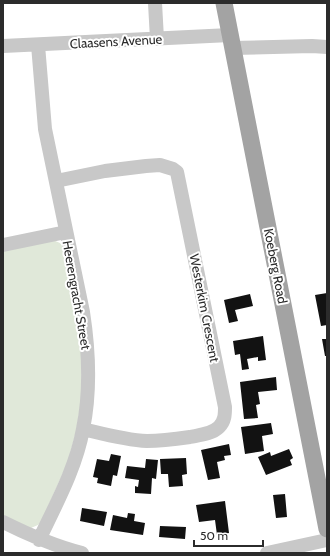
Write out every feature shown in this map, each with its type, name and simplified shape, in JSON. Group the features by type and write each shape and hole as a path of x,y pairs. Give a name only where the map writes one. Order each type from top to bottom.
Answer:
{"main road":[{"name":"Koeberg Road","path":"224,3 327,529"}],"street":[{"path":"155,3 157,39"},
{"name":"Claasens Avenue","path":"3,46 157,39 327,47"},
{"name":"Heerengracht Street","path":"38,45 45,130 83,312 89,361 83,429 68,478 39,540"},
{"name":"Westerkim Crescent","path":"56,180 105,171 160,165 173,169 177,172 225,406 223,421 220,426 207,434 168,440 146,441 118,438 83,429"},
{"path":"3,245 66,232"},
{"path":"3,522 39,540 82,553"},
{"path":"267,553 327,540"}],"green space":[{"path":"53,240 60,243 64,248 81,339 82,395 76,432 67,464 41,522 31,528 3,516 3,250"}],"building":[{"path":"327,293 327,325 321,326 315,295"},
{"path":"250,294 253,306 235,310 238,321 229,323 224,300"},
{"path":"263,336 266,360 258,361 258,357 247,359 249,369 242,370 240,354 235,355 233,341"},
{"path":"322,339 327,339 327,356 325,356"},
{"path":"276,377 277,390 258,392 260,404 256,405 258,418 244,419 240,382"},
{"path":"271,423 273,434 262,436 264,451 245,454 241,427"},
{"path":"229,444 231,455 224,456 225,460 217,462 220,478 208,480 201,450"},
{"path":"289,449 293,458 290,460 292,465 266,475 258,457 270,452 271,456"},
{"path":"111,454 121,456 117,476 113,475 111,486 97,483 98,478 93,477 97,459 109,461"},
{"path":"186,458 187,474 182,475 183,486 169,487 168,474 161,474 160,459"},
{"path":"146,459 158,460 156,479 152,478 151,494 135,493 135,486 138,487 139,480 125,478 127,466 145,468"},
{"path":"285,494 287,517 276,518 273,495"},
{"path":"225,501 229,533 217,535 215,520 199,522 196,505"},
{"path":"82,508 107,512 104,526 80,521"},
{"path":"128,513 135,514 134,521 145,523 143,535 110,530 113,515 127,518"},
{"path":"160,526 186,527 185,539 159,537"}]}
